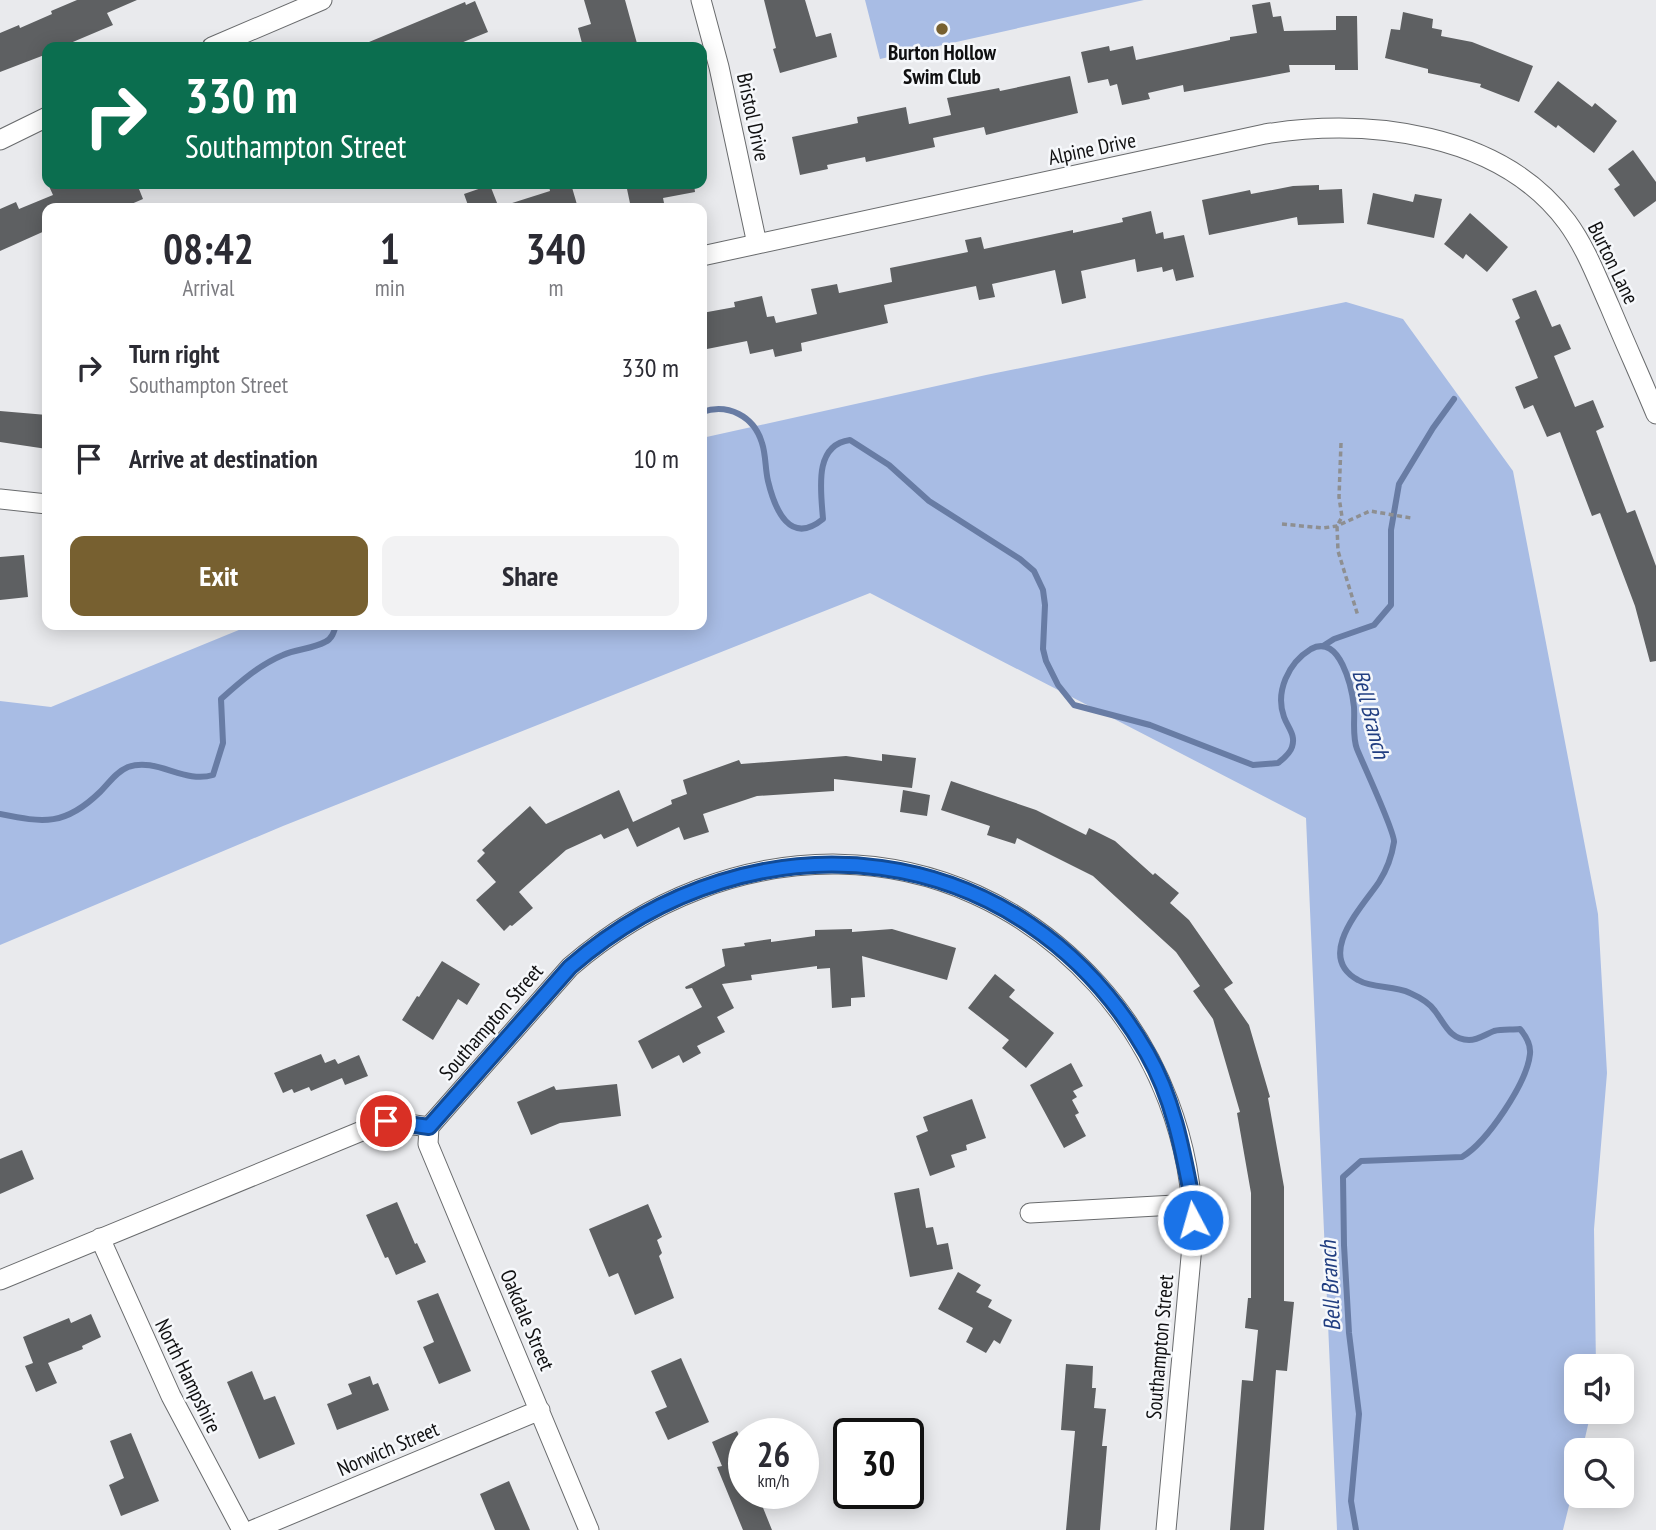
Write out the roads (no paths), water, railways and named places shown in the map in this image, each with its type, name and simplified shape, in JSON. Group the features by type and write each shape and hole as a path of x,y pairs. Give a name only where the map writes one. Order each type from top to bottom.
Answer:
{"street":[{"path":"224,42 322,0"},
{"name":"Bristol Drive","path":"701,0 719,67 757,244"},
{"path":"0,139 42,119"},
{"name":"Alpine Drive","path":"707,255 1296,129 1354,128 1423,136 1460,145 1492,160"},
{"name":"Burton Lane","path":"1492,160 1546,198 1567,222 1594,269 1656,414"},
{"path":"0,499 42,503"},
{"name":"Southampton Street","path":"429,1127 570,967 596,944 625,924 688,892 743,874 801,865 860,865 923,876 978,896 1038,931 1083,969 1127,1021 1160,1078 1181,1138 1193,1204 1193,1236 1166,1530"},
{"path":"0,1280 386,1121 429,1127"},
{"name":"Oakdale Street","path":"429,1127 428,1144 589,1530"},
{"path":"1031,1213 1193,1204"},
{"name":"North Hampshire","path":"100,1238 171,1396 242,1530"},
{"name":"Norwich Street","path":"253,1530 540,1410"}],"waterway":[{"path":"1323,646 1334,639 1374,625 1391,605 1391,530 1399,484 1454,399"},
{"name":"Bell Branch","path":"707,411 730,411 739,414 753,426 762,443 768,481 775,503 786,521 793,526 801,529 823,519 821,483 825,460 838,444 850,440 889,465 929,501 1020,559 1034,571 1043,590 1043,649 1046,661 1058,685 1074,705 1150,725 1253,765 1278,763 1290,752 1293,743 1281,698 1290,670 1303,655 1321,646 1337,655 1343,665 1353,698 1355,744 1394,842 1382,878 1346,931 1340,958 1346,970 1358,980 1404,991 1427,1002 1457,1037 1472,1040 1494,1031 1520,1029 1528,1040 1530,1050 1522,1080 1504,1111 1483,1139 1462,1157 1361,1161 1343,1177 1349,1333 1359,1414 1351,1501 1356,1530"},
{"name":"Bell Branch","path":"0,814 42,820 65,816 87,803 128,767 149,765 192,776 213,775 223,743 221,699 250,674 274,659 327,641 334,630"}],"place":[{"name":"Burton Hollow Swim Club","path":"942,29"}]}
